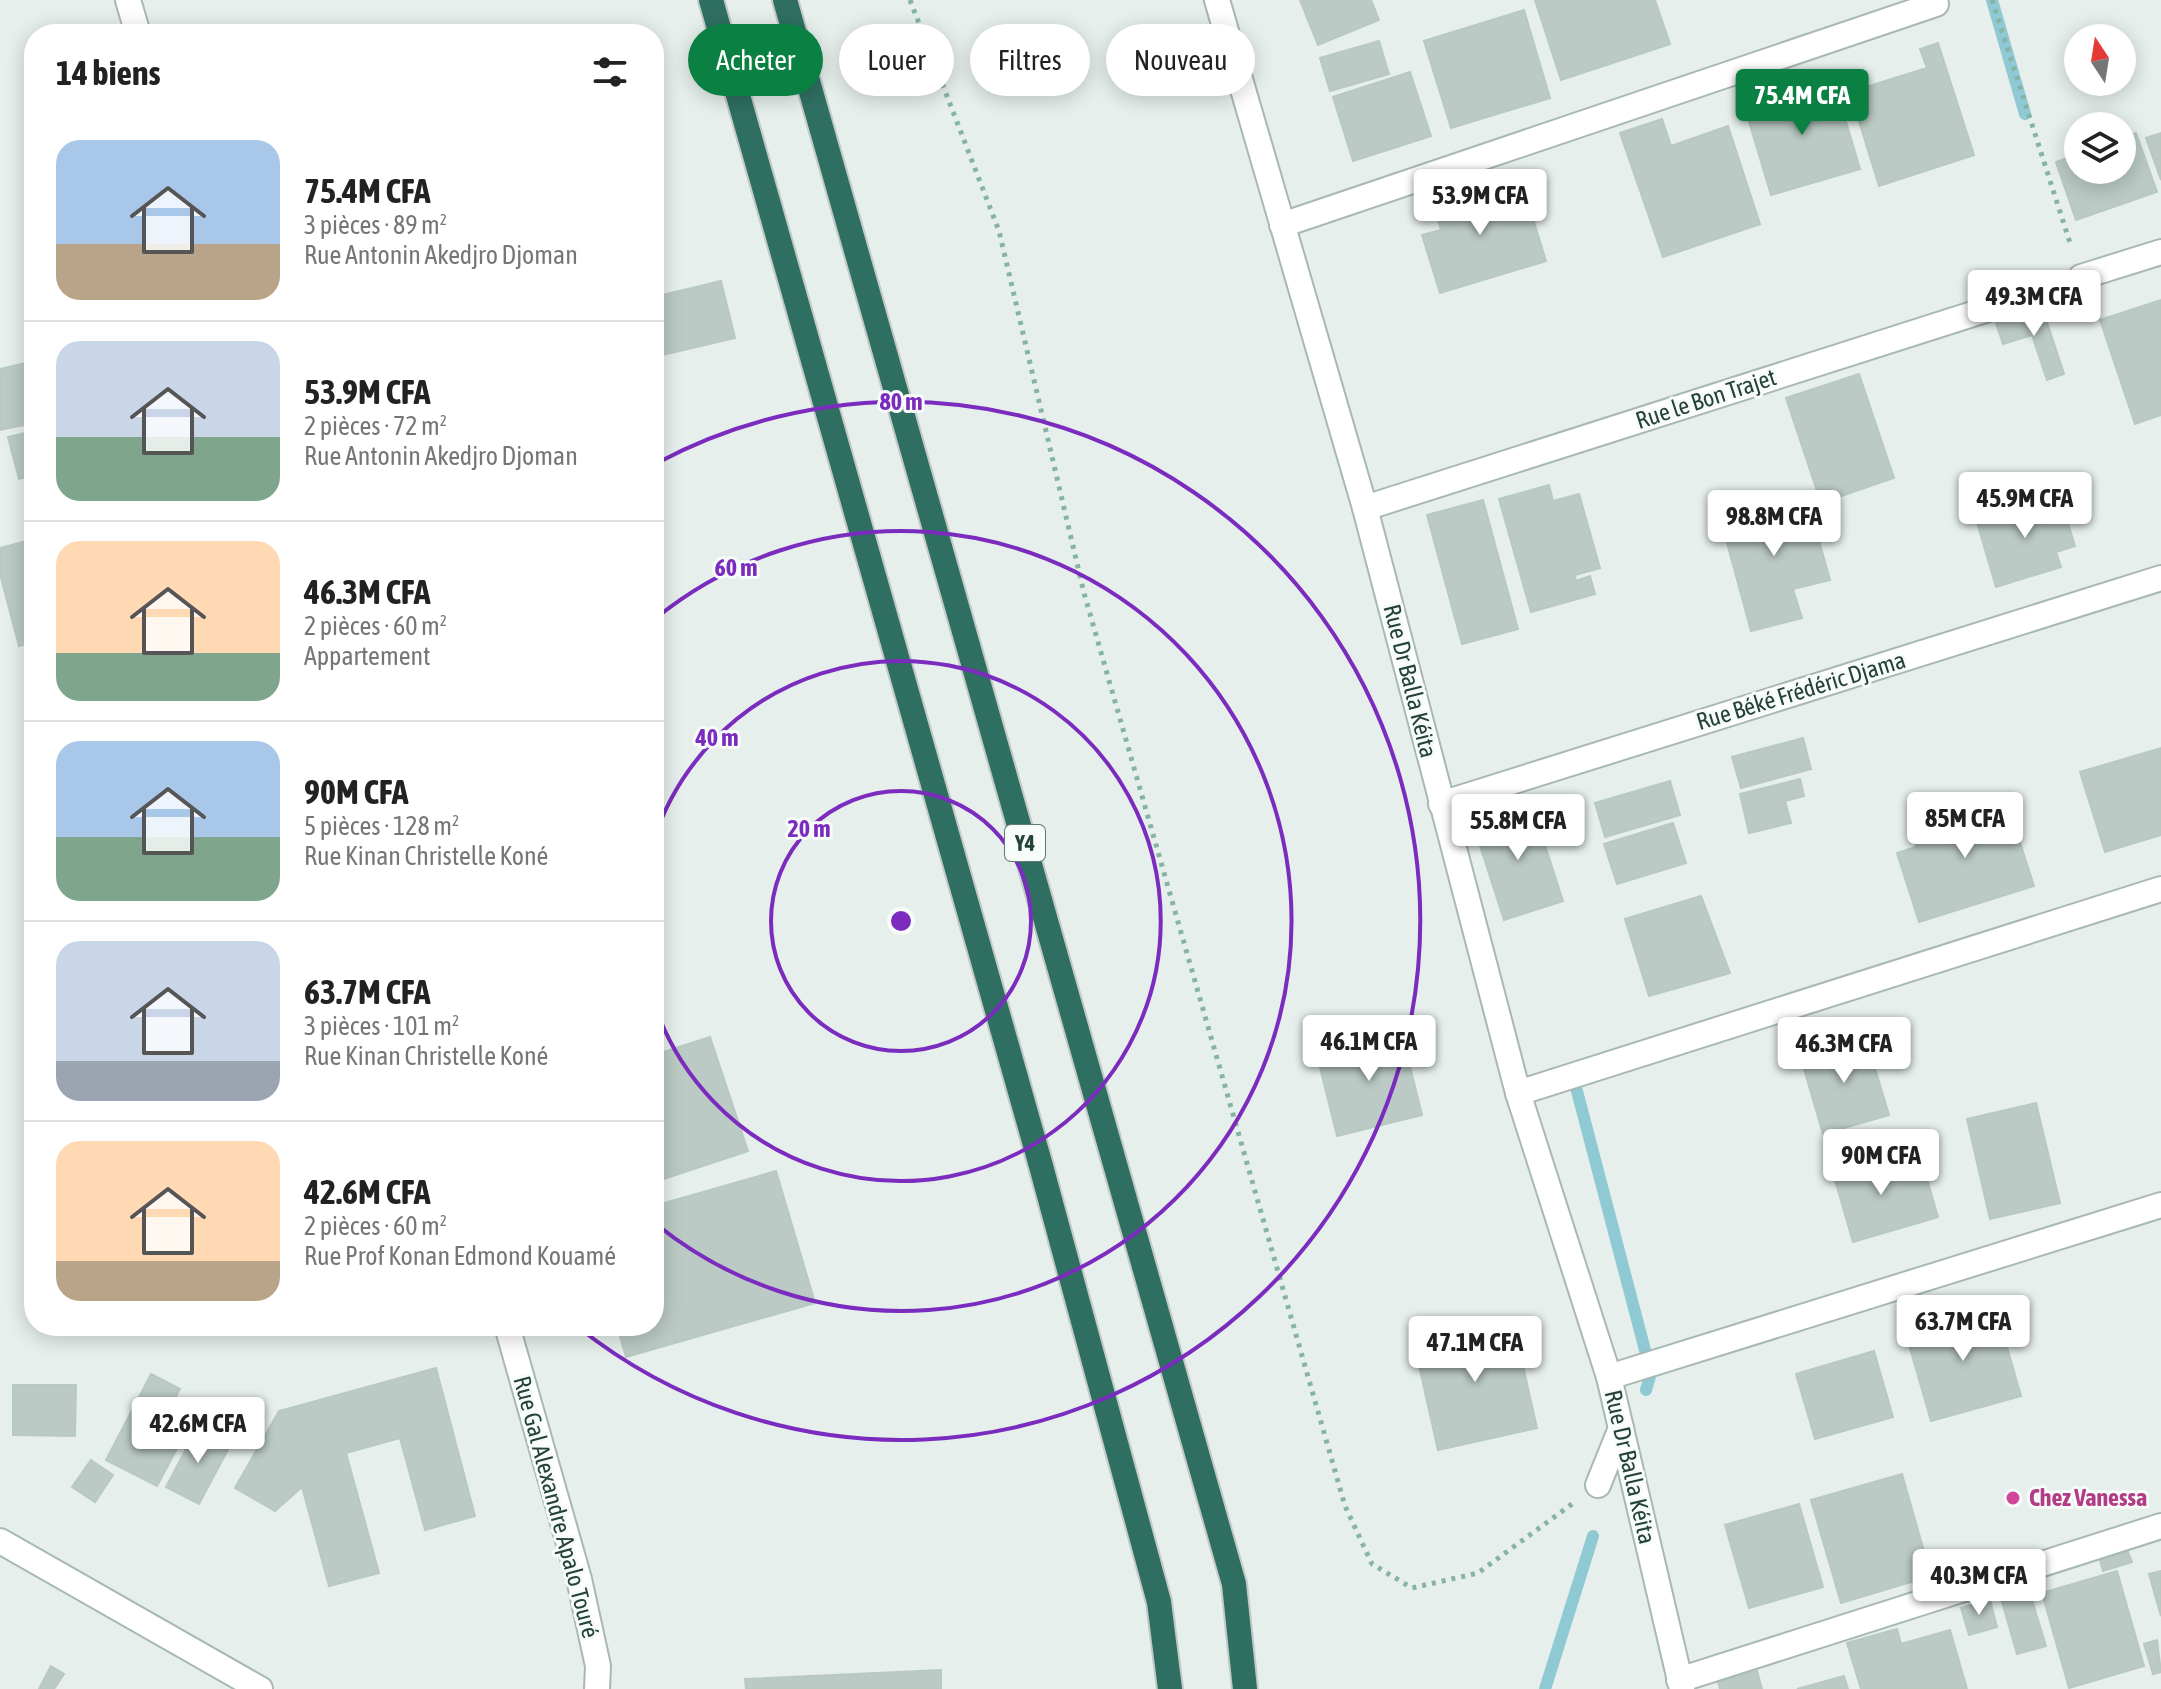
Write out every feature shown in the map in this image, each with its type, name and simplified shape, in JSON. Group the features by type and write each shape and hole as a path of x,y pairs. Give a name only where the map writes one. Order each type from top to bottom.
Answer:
{"highway":[{"path":"711,0 1045,1181 1159,1602 1170,1689"},
{"name":"Y4","path":"785,0 1234,1584 1245,1689"}],"street":[{"path":"128,0 135,24"},
{"name":"Rue Dr Balla Kéita","path":"1217,0 1365,508 1518,1093 1609,1377 1680,1684"},
{"path":"1282,225 1936,4"},
{"path":"2081,277 2161,252"},
{"name":"Rue le Bon Trajet","path":"1365,508 2048,290"},
{"name":"Rue Béké Frédéric Djama","path":"1441,804 2161,578"},
{"path":"1518,1093 2161,889"},
{"path":"1609,1377 2161,1205"},
{"name":"Rue Gal Alexandre Apalo Touré","path":"510,1336 579,1579 598,1666 597,1689"},
{"path":"1598,1485 1621,1428"},
{"path":"1680,1684 2161,1526"},
{"path":"0,1541 260,1689"}],"path":[{"path":"910,0 999,231 1084,593 1345,1506 1372,1564 1412,1588 1478,1573 1598,1485"},
{"path":"1992,0 2081,277"}],"building":[{"path":"1300,0 1371,0 1379,20 1318,45"},
{"path":"1535,0 1655,0 1670,44 1561,80"},
{"path":"1524,10 1550,98 1451,128 1424,41"},
{"path":"1379,41 1389,74 1330,91 1320,58"},
{"path":"1938,43 1974,155 1879,186 1850,92 1927,68 1920,49"},
{"path":"1410,72 1431,136 1353,161 1333,97"},
{"path":"1833,78 1860,169 1771,195 1744,105"},
{"path":"1662,119 1671,146 1728,126 1760,224 1663,257 1620,133"},
{"path":"2136,133 2157,192 2076,220 2056,162 2064,159 2064,184 2136,184"},
{"path":"2161,133 2161,180 2146,138"},
{"path":"1470,181 1477,204 1524,190 1546,261 1440,293 1422,235 1441,230 1430,194"},
{"path":"721,281 735,338 664,355 664,295"},
{"path":"2161,300 2161,415 2135,424 2100,320"},
{"path":"2042,307 2064,374 2047,380 2032,335 2003,344 1996,323"},
{"path":"24,363 24,425 0,430 0,369"},
{"path":"1859,374 1894,478 1821,503 1786,398"},
{"path":"24,433 24,478 19,479 8,437"},
{"path":"1549,485 1553,501 1579,494 1600,568 1575,575 1576,581 1590,576 1595,594 1531,612 1499,499"},
{"path":"1806,494 1830,580 1793,589 1802,618 1751,631 1720,517"},
{"path":"2059,494 2075,546 2056,552 2061,567 1996,587 1976,519"},
{"path":"1483,500 1518,629 1462,644 1427,515"},
{"path":"24,542 24,645 19,646 0,574 0,548"},
{"path":"1803,738 1811,769 1741,788 1732,757"},
{"path":"2161,748 2161,835 2105,852 2080,772"},
{"path":"1800,779 1804,796 1785,801 1791,823 1749,833 1740,794"},
{"path":"1670,781 1680,815 1605,837 1595,803"},
{"path":"2005,796 2034,886 1919,922 1897,853 1916,847 1910,826"},
{"path":"1532,805 1563,901 1504,920 1473,824"},
{"path":"1673,823 1686,863 1617,884 1604,844"},
{"path":"1701,896 1730,973 1649,996 1625,919"},
{"path":"1401,1030 1422,1115 1337,1136 1316,1051"},
{"path":"1865,1035 1889,1115 1823,1134 1800,1055"},
{"path":"710,1037 748,1151 664,1179 664,1052"},
{"path":"2036,1103 2060,1203 1990,1219 1967,1119"},
{"path":"1880,1152 1886,1173 1906,1168 1909,1180 1926,1176 1938,1217 1853,1242 1831,1166"},
{"path":"776,1171 815,1303 626,1357 620,1336 664,1336 664,1203"},
{"path":"1995,1305 2021,1396 1931,1421 1905,1331"},
{"path":"1512,1317 1537,1428 1438,1450 1413,1339"},
{"path":"1874,1351 1893,1417 1815,1439 1796,1374"},
{"path":"436,1368 475,1516 425,1530 400,1438 346,1453 379,1573 329,1586 302,1487 275,1511 235,1488 279,1411"},
{"path":"151,1374 180,1389 163,1420 186,1432 157,1486 106,1460"},
{"path":"13,1385 76,1385 75,1436 13,1435"},
{"path":"198,1426 231,1444 199,1504 166,1487"},
{"path":"91,1460 113,1475 95,1502 72,1487"},
{"path":"1902,1474 1931,1576 1841,1603 1811,1500"},
{"path":"1799,1504 1823,1587 1749,1608 1725,1525"},
{"path":"2128,1552 2132,1562 2103,1571 2100,1560"},
{"path":"2117,1571 2144,1666 2069,1688 2042,1593"},
{"path":"2161,1571 2161,1616 2149,1574"},
{"path":"2028,1587 2046,1646 2017,1654 2000,1595"},
{"path":"1990,1600 1997,1627 1969,1635 1961,1608"},
{"path":"1897,1629 1901,1644 1950,1630 1967,1689 1861,1689 1847,1643"},
{"path":"2157,1640 2161,1672 2153,1674 2144,1644"},
{"path":"51,1666 64,1674 54,1689 39,1689"},
{"path":"941,1670 941,1689 746,1689 745,1679"},
{"path":"1757,1671 1762,1689 1720,1689 1718,1682"},
{"path":"1844,1676 1848,1689 1797,1689"}],"waterway":[{"path":"1992,0 2025,114"},
{"path":"1577,1091 1651,1373 1646,1390"},
{"path":"1545,1689 1593,1536"}],"place":[{"name":"Chez Vanessa","path":"2013,1498"}]}
